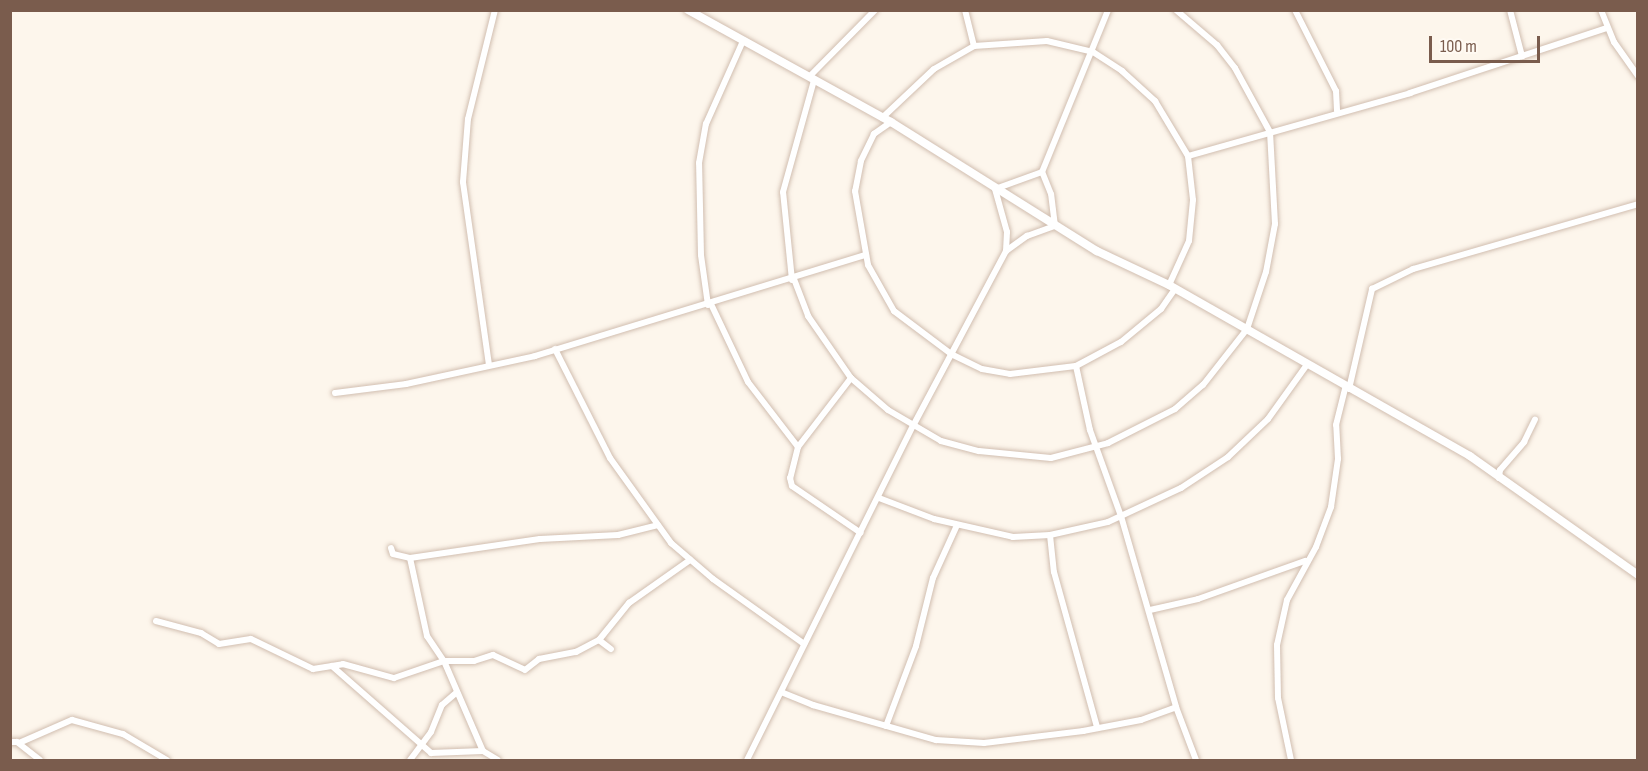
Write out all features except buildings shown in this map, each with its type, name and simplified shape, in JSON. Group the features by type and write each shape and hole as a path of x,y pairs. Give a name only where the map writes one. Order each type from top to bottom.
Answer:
{"street":[{"path":"489,365 463,182 468,119 495,10"},
{"path":"688,10 891,122 1055,226 1172,287 1247,329 1306,366 1470,456 1638,575"},
{"path":"875,10 812,79 783,192 793,279 808,316 851,378 913,426 941,441 1003,455 1051,458 1096,447 1175,410 1203,385 1247,329 1266,273 1275,224 1270,132 1235,68 1217,45 1176,10"},
{"path":"965,10 974,46"},
{"path":"1055,226 1051,194 1042,172 1093,52 1108,10"},
{"path":"1296,10 1336,91 1337,111"},
{"path":"1510,10 1522,56"},
{"path":"1601,10 1607,28 1638,76"},
{"path":"1188,156 1337,111 1410,93 1607,28"},
{"path":"743,41 705,124 699,163 701,255 710,304 748,382 798,447"},
{"path":"882,118 934,69 974,46 1047,41 1093,52 1122,71 1155,101 1188,156 1193,200 1189,241 1161,309 1121,342 1076,366 1010,374 982,369 951,354 894,311 877,284 866,255 855,191 861,161 874,134 891,122"},
{"path":"995,189 1042,172"},
{"path":"995,189 1007,232 1006,251"},
{"path":"1291,760 1278,698 1277,645 1287,600 1305,561 1316,547 1331,507 1338,459 1336,426 1372,289 1413,269 1638,204"},
{"path":"747,760 913,426 1006,251 1018,240 1055,226"},
{"path":"335,393 405,384 555,349 793,279 866,255"},
{"path":"555,349 610,458 658,525 690,560 804,644"},
{"path":"1076,366 1096,447 1122,516 1176,707 1196,760"},
{"path":"879,498 957,525 1013,537 1079,531 1122,516 1181,488 1228,457 1268,419 1306,366"},
{"path":"851,378 798,447 790,478 792,486 861,533"},
{"path":"1499,478 1500,470 1524,442 1535,419"},
{"path":"391,548 393,554 410,558 540,539 618,535 658,525"},
{"path":"886,726 916,646 933,578 957,525"},
{"path":"1050,535 1054,572 1097,727"},
{"path":"410,558 427,636 444,661 483,751"},
{"path":"156,621 201,633 219,644 251,639 313,669 343,664 394,678 444,661 474,661 494,655 525,670 539,658 576,652 599,640 629,603 690,560"},
{"path":"1150,610 1198,599 1305,561"},
{"path":"599,640 611,650"},
{"path":"332,666 439,760"},
{"path":"781,692 936,740 984,743 1141,720 1176,707"},
{"path":"410,760 423,744 442,705 456,693"},
{"path":"10,742 19,743 72,720 123,734 167,760"},
{"path":"19,743 40,760"},
{"path":"431,753 483,751 498,760"}]}
